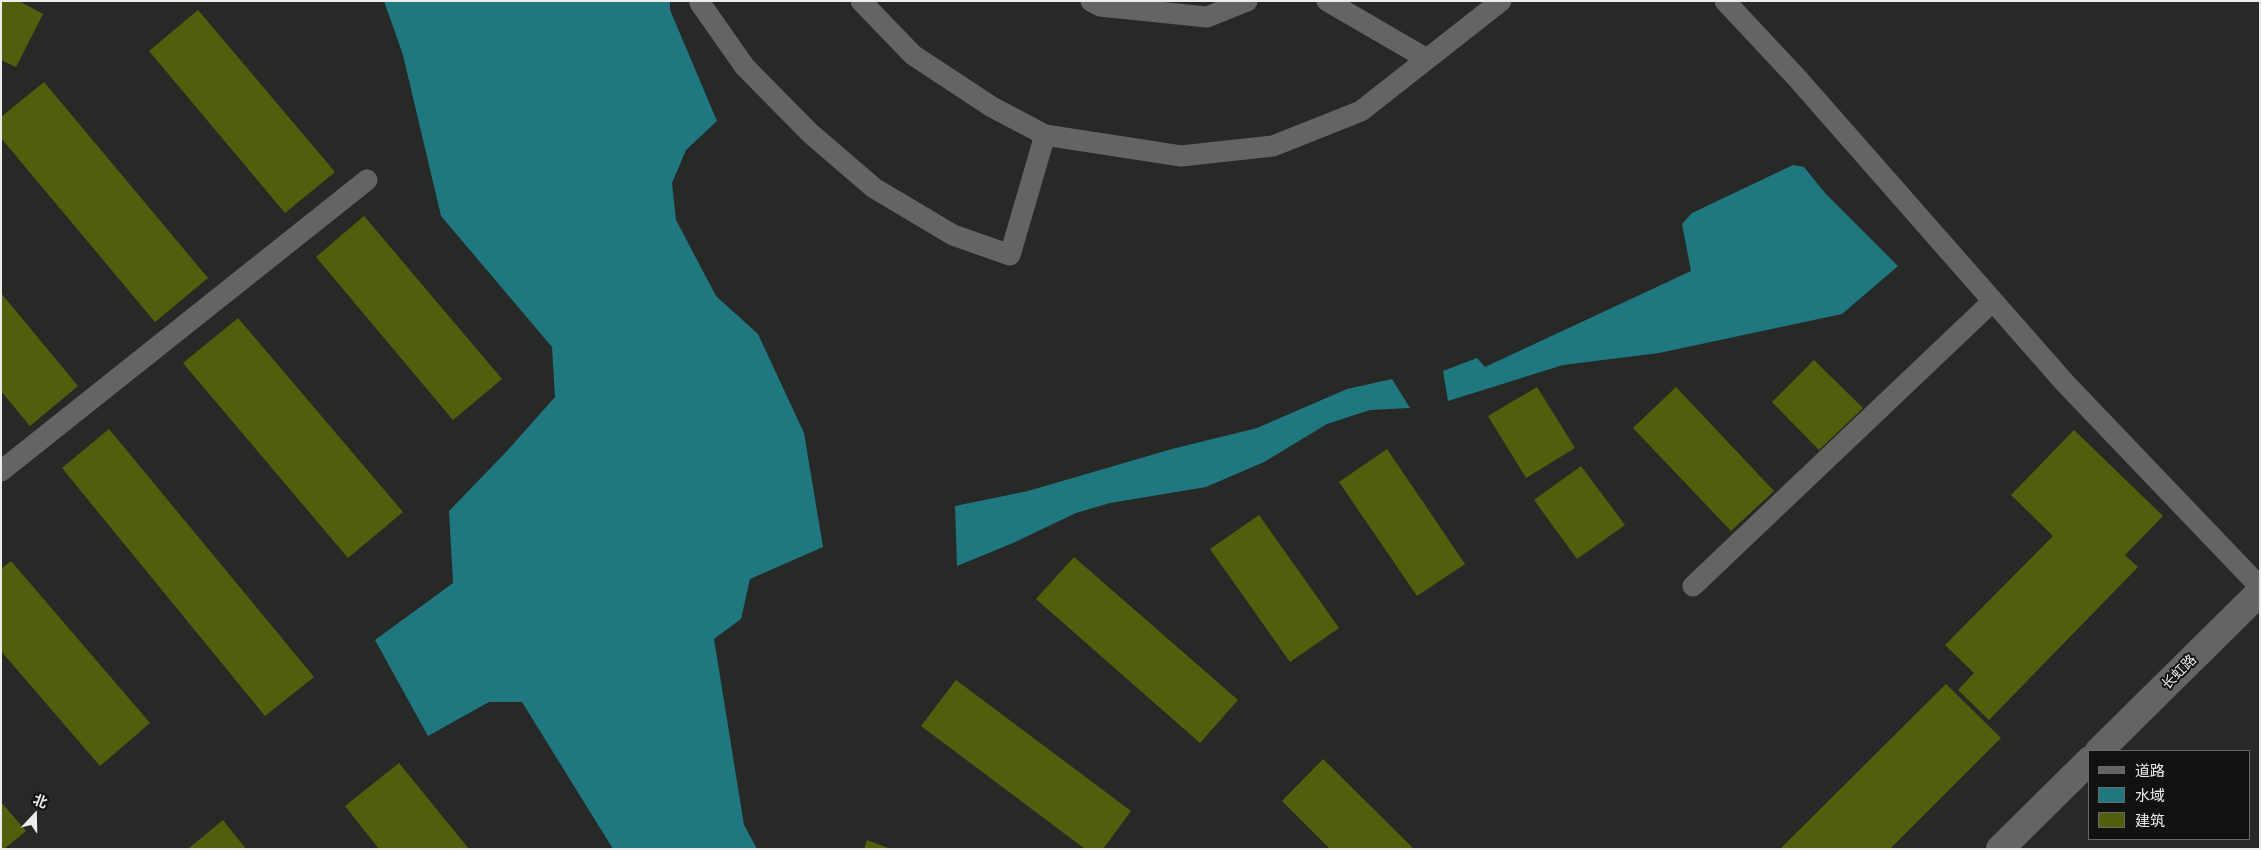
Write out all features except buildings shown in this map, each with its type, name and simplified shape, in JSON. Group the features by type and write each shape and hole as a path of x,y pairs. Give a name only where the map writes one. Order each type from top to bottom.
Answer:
{"street":[{"name":"长虹路","path":"2100,750 2260,592"},
{"path":"2000,849 2088,762"}],"lane":[{"path":"860,1 913,55 992,107 1045,135 1181,156 1273,146 1361,111 1501,1"},
{"path":"1091,1 1100,6 1207,17 1247,1"},
{"path":"1327,1 1427,59"},
{"path":"1725,1 1797,78 2071,390 2260,586"},
{"path":"700,3 745,66 810,133 874,188 953,235 1010,255 1045,135"},
{"path":"1,471 367,180"},
{"path":"1693,586 1993,301"}],"water":[{"path":"384,1 670,1 670,10 717,121 686,150 672,183 676,220 716,296 758,334 804,433 823,547 750,579 741,619 714,639 744,825 757,849 613,849 522,702 489,702 428,736 375,640 453,583 449,511 507,451 555,397 552,347 441,216 403,55"},
{"path":"1793,165 1804,167 1825,193 1898,266 1842,314 1659,353 1563,365 1448,401 1443,371 1477,358 1485,367 1691,271 1682,224 1692,213"},
{"path":"1392,379 1410,408 1370,410 1327,424 1264,462 1206,487 1110,503 1076,513 1013,543 957,566 955,506 1028,491 1172,449 1257,428 1347,389"}]}
